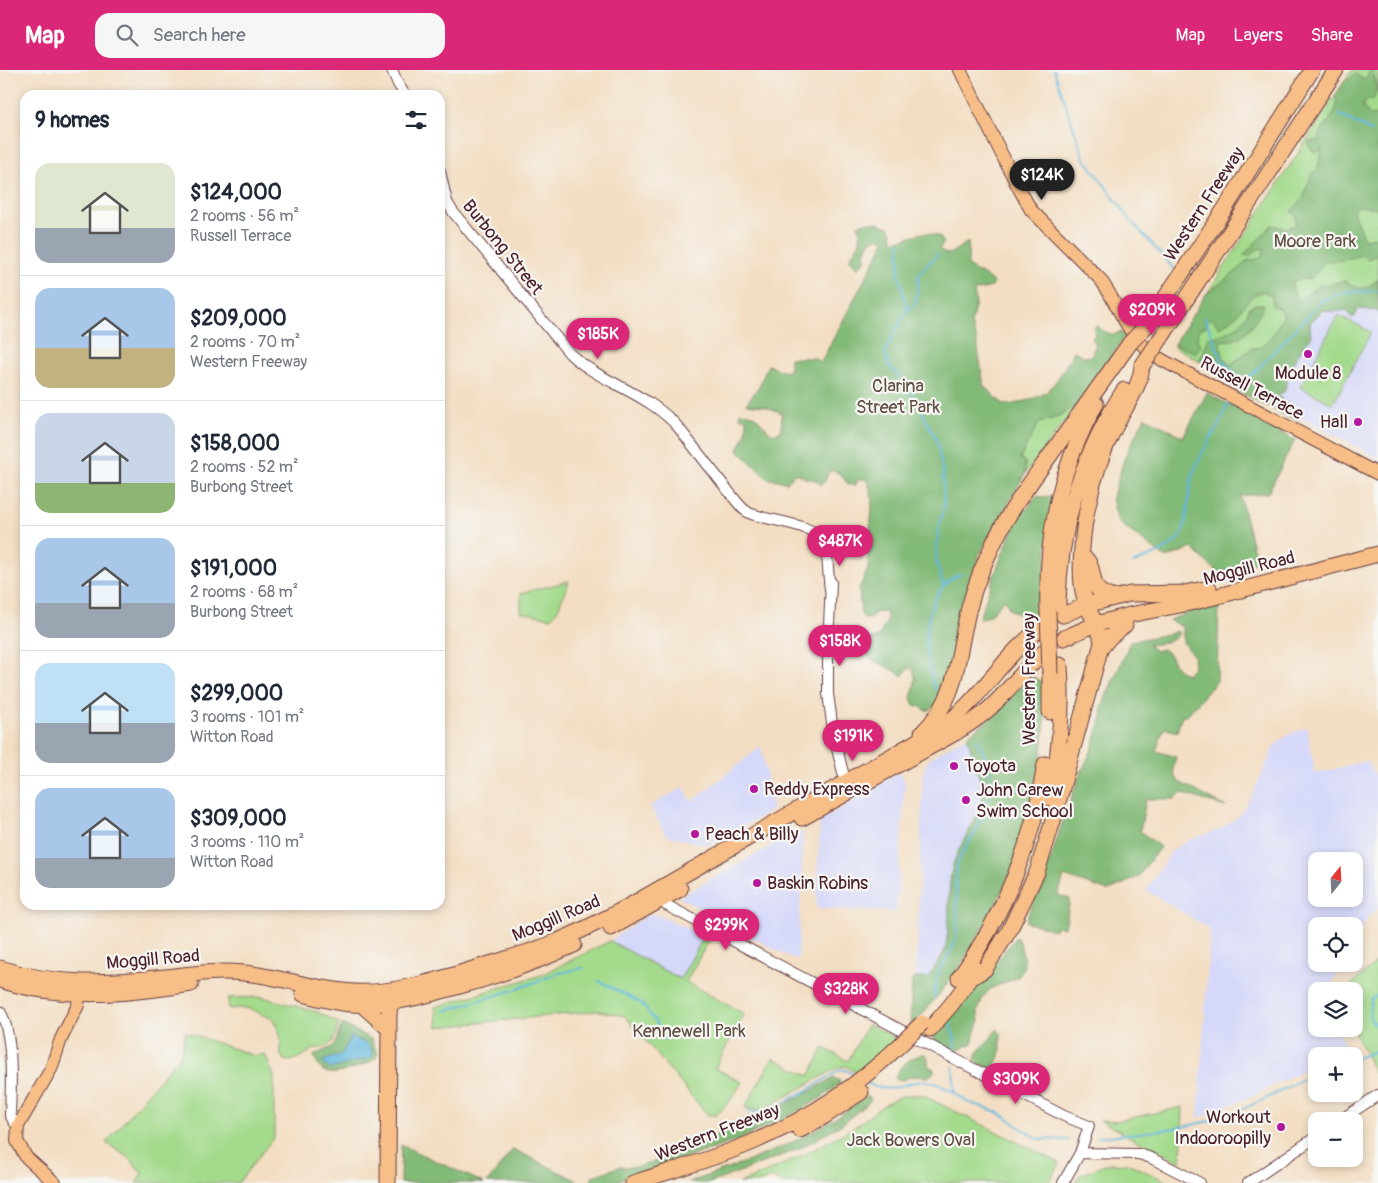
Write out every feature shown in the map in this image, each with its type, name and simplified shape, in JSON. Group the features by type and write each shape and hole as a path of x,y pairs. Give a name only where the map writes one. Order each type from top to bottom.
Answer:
{"highway":[{"name":"Western Freeway","path":"667,1183 737,1160 784,1139 825,1116 951,1005 996,939 1039,840 1052,787 1058,751 1061,716 1055,669 1053,616 1047,577 1050,541 1059,494 1066,471 1094,408 1125,355 1220,215 1312,70"},
{"name":"Western Freeway","path":"1053,616 1064,537 1076,486 1106,420 1336,70"},
{"path":"911,745 930,725 946,702 954,681 964,628 977,584 990,551 1011,513 1125,355"},
{"path":"971,978 984,969 1009,931 1036,872 1050,832 1101,648 1102,638 1086,605 1083,593 1083,533 1089,499 1099,464 1115,427 1141,379 1142,366"},
{"path":"1004,694 994,694 984,701 974,699 965,692 962,686 966,651 992,556 1011,513"},
{"name":"Moggill Road","path":"0,980 42,991 210,973 237,972 314,987 416,998 461,986 530,964 594,936 656,897 846,787 951,721 974,699 1011,654 1053,616 1086,605 1123,596 1198,591 1378,545"},
{"name":"Moggill Road","path":"846,787 955,734 980,716 1004,694 1025,669 1054,644 1096,624 1127,620 1378,554"},
{"path":"1082,555 1089,562 1097,588 1106,596 1123,596"},
{"path":"1101,648 1127,620"},
{"name":"Western Freeway","path":"926,1026 972,960 1006,896 1022,858 1035,817 1045,770 1055,669"},
{"name":"Moggill Road","path":"0,968 40,979 114,994 210,982 234,981 269,986 335,1002 362,1004 391,996"},
{"path":"388,1183 388,1029 391,996"},
{"path":"362,1004 388,1029"},
{"name":"Western Freeway","path":"634,1183 753,1142 857,1088"}],"main road":[{"name":"Russell Terrace","path":"960,70 1031,210 1100,279 1126,326 1142,345 1164,361 1378,474"},
{"path":"55,1183 26,1157 17,1141 18,1126 51,1069 61,1039 78,1005 80,988"}],"street":[{"path":"392,70 402,90"},
{"name":"Burbong Street","path":"445,193 452,212 570,354 585,367 637,394 666,415 678,426 742,508 752,514 812,531 823,539 826,548 830,589 828,694 834,737 846,787"},
{"path":"656,897 955,1059 1064,1116 1089,1126 1080,1153 1063,1183"},
{"path":"0,1012 6,1025 10,1054 10,1115 18,1126"},
{"path":"1352,1112 1378,1095"},
{"path":"1248,1183 1308,1142"},
{"path":"1080,1153 1139,1154 1200,1183"}],"shaded area":[{"path":"1378,301 1378,458 1255,393 1321,305"},
{"path":"1307,727 1315,774 1366,761 1378,779 1378,908 1369,915 1363,926 1363,917 1308,917 1308,972 1338,972 1332,982 1308,982 1308,1037 1341,1037 1345,1047 1308,1047 1308,1067 1257,1094 1198,1118 1210,929 1146,890 1172,851 1187,841 1221,829 1240,815 1252,796 1275,745 1288,735"},
{"path":"967,736 983,791 983,799 953,865 946,947 928,978 916,978 923,775 925,765 932,757"},
{"path":"761,746 773,810 708,845 668,836 665,833 650,806 684,787 692,802"},
{"path":"895,774 903,776 905,785 896,912 816,908 820,823 826,817"},
{"path":"798,831 803,835 798,958 793,959 679,897"},
{"path":"649,914 662,916 704,937 680,979 610,941"}],"green space":[{"name":"Moore Park","path":"1352,70 1378,70 1378,301 1321,305 1255,393 1173,346"},
{"name":"Moore Park","path":"1371,70 1374,71 1375,93 1373,100 1366,101 1362,106 1371,116 1378,115 1378,208 1359,206 1353,212 1364,239 1378,237 1378,255 1368,259 1361,255 1343,260 1325,261 1312,278 1292,281 1293,291 1298,300 1319,286 1345,281 1354,287 1366,288 1378,279 1378,311 1358,309 1355,317 1351,317 1346,310 1334,312 1323,310 1310,323 1311,337 1294,362 1288,376 1285,391 1278,395 1297,411 1300,420 1288,417 1234,389 1228,371 1223,367 1221,369 1214,369 1208,367 1203,364 1200,358 1208,338 1221,335 1233,329 1247,315 1249,308 1256,304 1264,304 1257,319 1240,337 1234,340 1220,341 1223,357 1230,365 1252,348 1260,347 1272,336 1284,315 1279,308 1272,306 1272,296 1263,291 1253,296 1236,316 1219,327 1211,318 1204,328 1200,328 1197,338 1201,347 1195,353 1174,344 1206,294 1238,270 1246,261 1261,258 1265,249 1258,249 1250,256 1244,255 1272,225 1285,228 1296,225 1296,215 1291,212 1304,197 1312,174 1318,168 1322,148 1316,154 1310,148 1308,141 1317,141 1334,113 1337,102 1335,96 1346,79 1348,80 1356,74 1364,80"},
{"name":"Clarina Street Park","path":"869,222 879,223 890,228 894,241 916,234 933,234 940,237 944,243 939,249 946,254 951,253 968,242 968,266 994,283 992,287 974,291 976,302 971,324 976,337 984,386 1004,405 1025,401 1049,390 1074,351 1085,357 1091,356 1096,344 1092,339 1095,335 1094,328 1097,325 1103,331 1114,335 1121,331 1125,337 1077,405 1055,418 1039,423 1020,458 1025,462 1025,474 980,553 961,609 947,685 940,702 930,710 924,710 914,705 911,698 915,679 912,668 908,669 902,676 872,660 867,656 862,646 866,640 879,637 887,622 887,614 884,611 875,613 871,618 865,619 861,614 859,589 868,569 868,546 872,510 871,491 866,479 858,479 856,485 848,484 840,474 829,471 821,485 816,480 805,478 799,474 794,474 787,483 768,479 738,450 746,433 747,420 740,417 740,412 754,415 772,434 781,431 782,413 764,406 746,404 759,386 768,365 785,372 790,369 790,358 815,358 821,362 885,241 879,237 870,241 865,252 866,259 858,268 849,259 860,239 858,225"},
{"path":"1338,315 1371,332 1333,404 1300,387"},
{"path":"1207,393 1295,440 1268,493 1240,496 1256,560 1254,563 1218,573 1192,548 1166,558 1118,522 1112,499 1125,456 1145,417 1183,437"},
{"path":"1077,405 1025,474 1025,462 1020,458 1039,422 1055,418"},
{"path":"1052,496 1043,599 1039,613 1035,618 1018,614 1009,609 1005,599 991,614 979,619 1004,549 1024,509 1027,510 1035,497"},
{"path":"569,581 558,609 551,618 521,612 521,593"},
{"path":"1219,604 1217,681 1186,716 1182,715 1177,732 1164,728 1156,751 1176,757 1173,770 1179,782 1226,807 1181,793 1175,799 1146,799 1140,831 1160,847 1138,877 1108,891 1064,876 1058,895 1070,899 1065,928 1056,926 1055,930 1026,922 1041,889 1062,823 1081,772 1091,752 1103,713 1101,712 1105,698 1131,641 1177,631 1179,634 1169,641 1160,644 1148,644 1155,651 1162,649 1166,651 1179,670 1187,674 1194,666 1193,655 1183,642 1183,627 1169,620"},
{"path":"1033,677 1041,681 1046,690 1045,723 1041,759 1020,850 992,913 958,969 914,1024 910,1025 912,980 928,978 945,949 953,865 982,800 983,791 967,736 996,714 1025,682"},
{"name":"Kennewell Park","path":"704,937 709,940 686,982 744,1014 715,1068 742,1082 730,1101 716,1115 708,1115 704,1111 625,1016 598,1011 438,1027 435,1007 541,975 610,941 680,979"},
{"path":"1016,937 1020,943 1024,961 1023,970 1018,977 990,989 983,997 978,1011 979,1022 972,1043 959,1050 951,1050 935,1040 933,1036 963,1005"},
{"path":"1378,961 1378,1080 1357,1037 1363,1037 1363,982 1354,982"},
{"path":"262,997 318,1012 339,1023 334,1040 324,1047 312,1050 292,1061 287,1061 281,1054 279,1033 272,1018 250,1009 229,1009 228,998"},
{"path":"342,1024 371,1039 378,1055 364,1065 341,1072 325,1072 320,1068 314,1055 334,1045"},
{"path":"868,1024 898,1039 857,1073 846,1066 837,1068 769,1106 756,1111 745,1107 773,1058 809,1076 824,1048 848,1061"},
{"path":"997,1029 1001,1033 1000,1054 994,1066 989,1068 978,1063 975,1058 979,1050 987,1043"},
{"path":"185,1032 255,1056 265,1054 274,1076 274,1137 238,1183 137,1183 142,1173 128,1157 106,1143 182,1053"},
{"path":"925,1054 928,1057 928,1066 934,1069 934,1072 928,1077 914,1076 902,1080 895,1079 898,1071 906,1063 915,1057"},
{"path":"834,1078 840,1081 839,1084 821,1098 739,1140 611,1183 590,1183 593,1176 619,1167 638,1167 667,1157 713,1137 748,1117 765,1115"},
{"name":"Jack Bowers Oval","path":"906,1095 922,1095 1060,1163 1049,1183 782,1183 772,1177 759,1183 739,1183 814,1150 857,1125 892,1100"},
{"path":"866,1096 869,1096 871,1100 842,1124 799,1149 710,1183 687,1183 751,1160 797,1140 833,1120"},
{"path":"1183,1107 1181,1162 1135,1140 1100,1120 1116,1121"},
{"path":"401,1145 484,1183 400,1183"},
{"path":"513,1149 582,1183 487,1183"},
{"path":"1110,1163 1130,1164 1170,1183 1074,1183 1080,1175"}],"water":[{"path":"351,1036 367,1044 372,1049 372,1057 330,1069 324,1065 323,1061 342,1054"}],"waterway":[{"path":"1054,70 1084,158 1133,223 1174,269"},
{"path":"1340,115 1371,131"},
{"path":"900,242 899,274 907,310 885,354 889,366 908,386 937,441 943,473 944,505 938,531 936,560 943,586"},
{"path":"907,310 915,305 919,274 938,254"},
{"path":"1205,318 1222,360 1244,383 1323,300 1344,292 1378,291"},
{"path":"1134,563 1167,548 1182,533 1186,522 1192,477 1229,401"},
{"path":"935,689 927,655 928,620 936,597 943,587 951,579 961,574"},
{"path":"934,998 939,972 956,937 958,922 956,871 958,862 980,821 991,788 988,767 977,739"},
{"path":"444,1011 517,989 559,973 583,968"},
{"path":"599,981 641,1003 655,1021 664,1040"},
{"path":"1378,994 1371,1000 1369,1015 1378,1031"},
{"path":"950,1023 955,1041 954,1047"},
{"path":"1363,1056 1378,1050"},
{"path":"953,1067 955,1093 967,1102 995,1111 1039,1139 1069,1140"},
{"path":"747,1110 754,1113 766,1111 806,1091 840,1070 846,1070 854,1075"},
{"path":"1098,1137 1173,1128 1216,1119 1255,1104 1308,1076"},
{"path":"867,1083 876,1087 891,1088 918,1081 927,1081 938,1084 955,1093"}],"place":[{"name":"Module 8","path":"1308,354"},
{"name":"Hall","path":"1358,422"},
{"name":"Toyota","path":"954,766"},
{"name":"Reddy Express","path":"754,789"},
{"name":"John Carew Swim School","path":"966,800"},
{"name":"Peach & Billy","path":"695,834"},
{"name":"Baskin Robins","path":"757,883"},
{"name":"Workout Indooroopilly","path":"1281,1127"}]}
